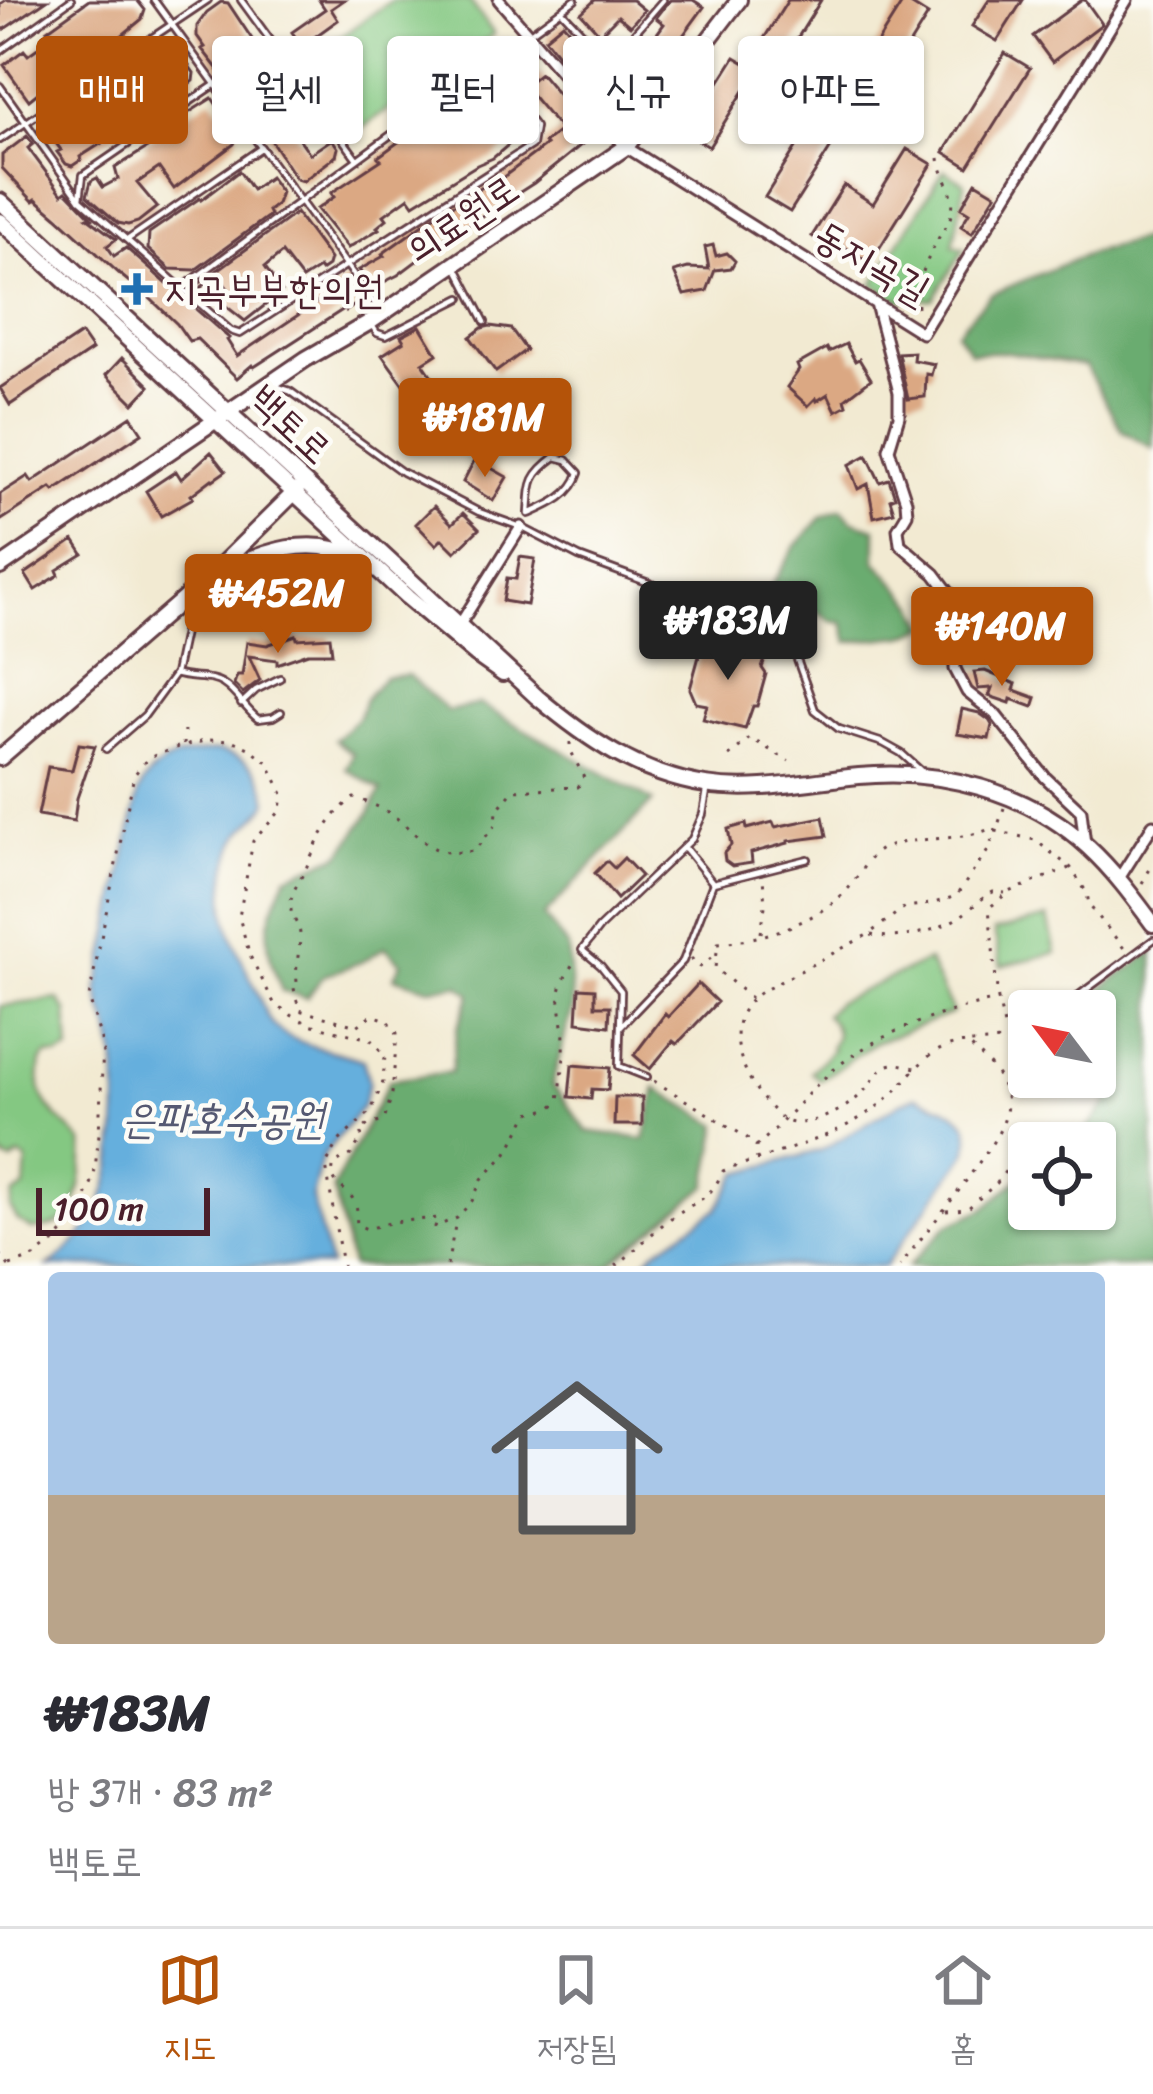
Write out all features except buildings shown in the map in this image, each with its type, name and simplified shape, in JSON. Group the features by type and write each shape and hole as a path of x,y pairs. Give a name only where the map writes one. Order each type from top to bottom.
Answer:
{"street":[{"name":"동지곡길","path":"499,0 626,147 922,333 1127,0"},
{"name":"의료원로","path":"0,567 626,147 739,0"},
{"name":"백토로","path":"0,201 299,488 456,630 600,746 635,765 708,786 770,788 924,774 991,790 1047,817 1085,844 1153,924"},
{"name":"백토로","path":"0,221 224,417"},
{"path":"876,304 899,392 899,416 889,449 906,500 907,514 898,529 900,544 935,574 956,602 955,669 967,692 995,714 1045,777 1081,812 1085,844"},
{"path":"0,758 209,578 299,488"},
{"name":"백토로","path":"299,488 375,569 456,630"},
{"path":"456,630 521,527"},
{"path":"209,578 282,548 340,550 375,569"},
{"path":"1118,880 1153,825"}],"lane":[{"path":"0,51 71,0"},
{"path":"154,0 212,80"},
{"path":"0,140 208,0"},
{"path":"241,0 357,159"},
{"path":"526,36 575,0"},
{"path":"561,10 602,54 618,52 663,0"},
{"path":"0,86 80,199 240,334 532,144"},
{"path":"80,199 83,175 212,86"},
{"path":"182,288 387,137"},
{"path":"259,144 346,265 376,318 377,333 386,336 461,298"},
{"path":"128,240 262,148"},
{"path":"456,264 485,322"},
{"path":"269,385 290,391 402,472 479,512 664,589 740,603 771,616 791,643 815,710 839,728 884,742 924,774"},
{"path":"555,457 567,460 579,473 575,485 553,504 529,514 531,482 539,469 555,457"},
{"path":"106,749 145,715 176,674 190,610 214,589 209,578"},
{"path":"176,674 218,681 258,718 273,718 281,712"},
{"path":"241,704 280,677"},
{"path":"647,1077 619,1066 621,991 582,950 599,928 685,848 698,830 708,786"},
{"path":"685,848 713,884"},
{"path":"713,884 808,859"},
{"path":"621,1026 682,961 713,884"},
{"path":"1087,990 1153,940"}],"path":[{"path":"917,307 917,290 953,209 951,187 940,170 939,158"},
{"path":"183,746 184,729"},
{"path":"578,730 570,742 584,778 578,788 513,790 497,810 496,824 474,851 436,849 371,802 354,797 311,850 290,904 301,930 297,982 293,984 299,1010 357,1026 372,1015 388,1020 397,1033 385,1121 360,1131 362,1136 351,1155 334,1164 331,1173 356,1205 355,1222 368,1229 438,1218 435,1227 457,1218 482,1179 507,1153 530,1113 550,1109 559,1100 565,1047 557,1006 560,987 582,950"},
{"path":"729,756 750,738 789,761"},
{"path":"0,1254 10,1266 34,1257 56,1241 79,1214 94,1177 99,1134 103,1047 89,997 134,775 148,758 209,740 233,741 251,749 268,762 283,794 280,811 253,841 239,917 250,956 274,1003 309,1024 370,1039 385,1055 383,1082 371,1111 339,1141 326,1166 342,1266"},
{"path":"916,1068 896,1063 882,1067 845,1108 798,1124 783,1120 742,1067 738,1028 751,998 869,934 905,907 956,896 987,852 1007,797"},
{"path":"751,998 715,968 718,943 760,935 812,916 844,893 881,850 931,838 978,835 992,828 1035,840 1071,868 1089,905 1132,958"},
{"path":"1133,898 1153,864"},
{"path":"616,1266 677,1214 698,1204 715,1188 722,1171 850,1126 890,1096 927,1056 948,1045 1014,1037 1006,1030 998,1000 989,908 1007,893 1071,868"},
{"path":"760,935 765,906 762,869"},
{"path":"869,934 908,936 956,920 994,892 1007,893"},
{"path":"700,967 718,953"},
{"path":"756,1146 843,1062 901,1029 998,1000"},
{"path":"900,1266 997,1136 1008,1109 1002,1082 966,1043"},
{"path":"647,1077 756,1146"},
{"path":"756,1146 757,1159"},
{"path":"944,1211 967,1209 1008,1168"},
{"path":"447,1266 457,1218"}],"green space":[{"path":"392,0 469,0 494,34 387,36 387,110 363,128 363,36 341,36"},
{"path":"944,170 965,183 953,246 964,249 933,299 899,300 873,284"},
{"path":"1153,236 1153,449 1122,431 1085,366 1008,352 970,352 956,332 991,294 1088,254"},
{"path":"841,509 853,521 876,528 876,561 917,606 927,627 904,636 848,642 843,623 811,607 777,625 759,607 794,548 822,517"},
{"path":"408,675 448,711 479,704 653,801 544,916 568,947 573,1007 552,1084 587,1131 645,1139 656,1088 719,1125 707,1186 608,1266 351,1266 333,1188 390,1080 451,1072 457,1029 471,994 459,985 429,988 394,977 401,963 385,947 364,961 323,976 307,998 282,991 268,933 287,876 341,854 381,790 346,769 353,754 335,740 358,718 365,699 384,677"},
{"path":"1048,918 1056,953 1001,966 994,931"},
{"path":"1153,952 1153,1266 908,1266 948,1225 984,1209 1008,1188 1008,1230 1116,1230 1116,1122 1093,1122 1107,1098 1116,1098 1116,990 1099,990"},
{"path":"928,961 953,1013 874,1043 820,1080 811,1072 833,1049 836,1029 825,1015 837,1002"},
{"path":"58,999 67,1011 70,1051 47,1055 39,1077 49,1108 82,1142 82,1172 69,1215 56,1225 33,1230 18,1221 10,1208 13,1195 25,1188 27,1160 19,1156 12,1162 0,1156 0,1006"}],"water":[{"name":"은파호수공원","path":"218,751 252,767 268,801 234,845 225,884 231,935 267,1015 276,1028 294,1039 363,1060 369,1082 362,1107 322,1157 312,1197 330,1266 48,1266 84,1232 111,1172 116,1065 98,990 138,793 161,765 193,753"},
{"path":"917,1096 965,1121 969,1141 965,1156 885,1266 639,1266 717,1209 739,1173 822,1150"}],"place":[{"name":"지곡부부한의원","path":"137,289"}]}
